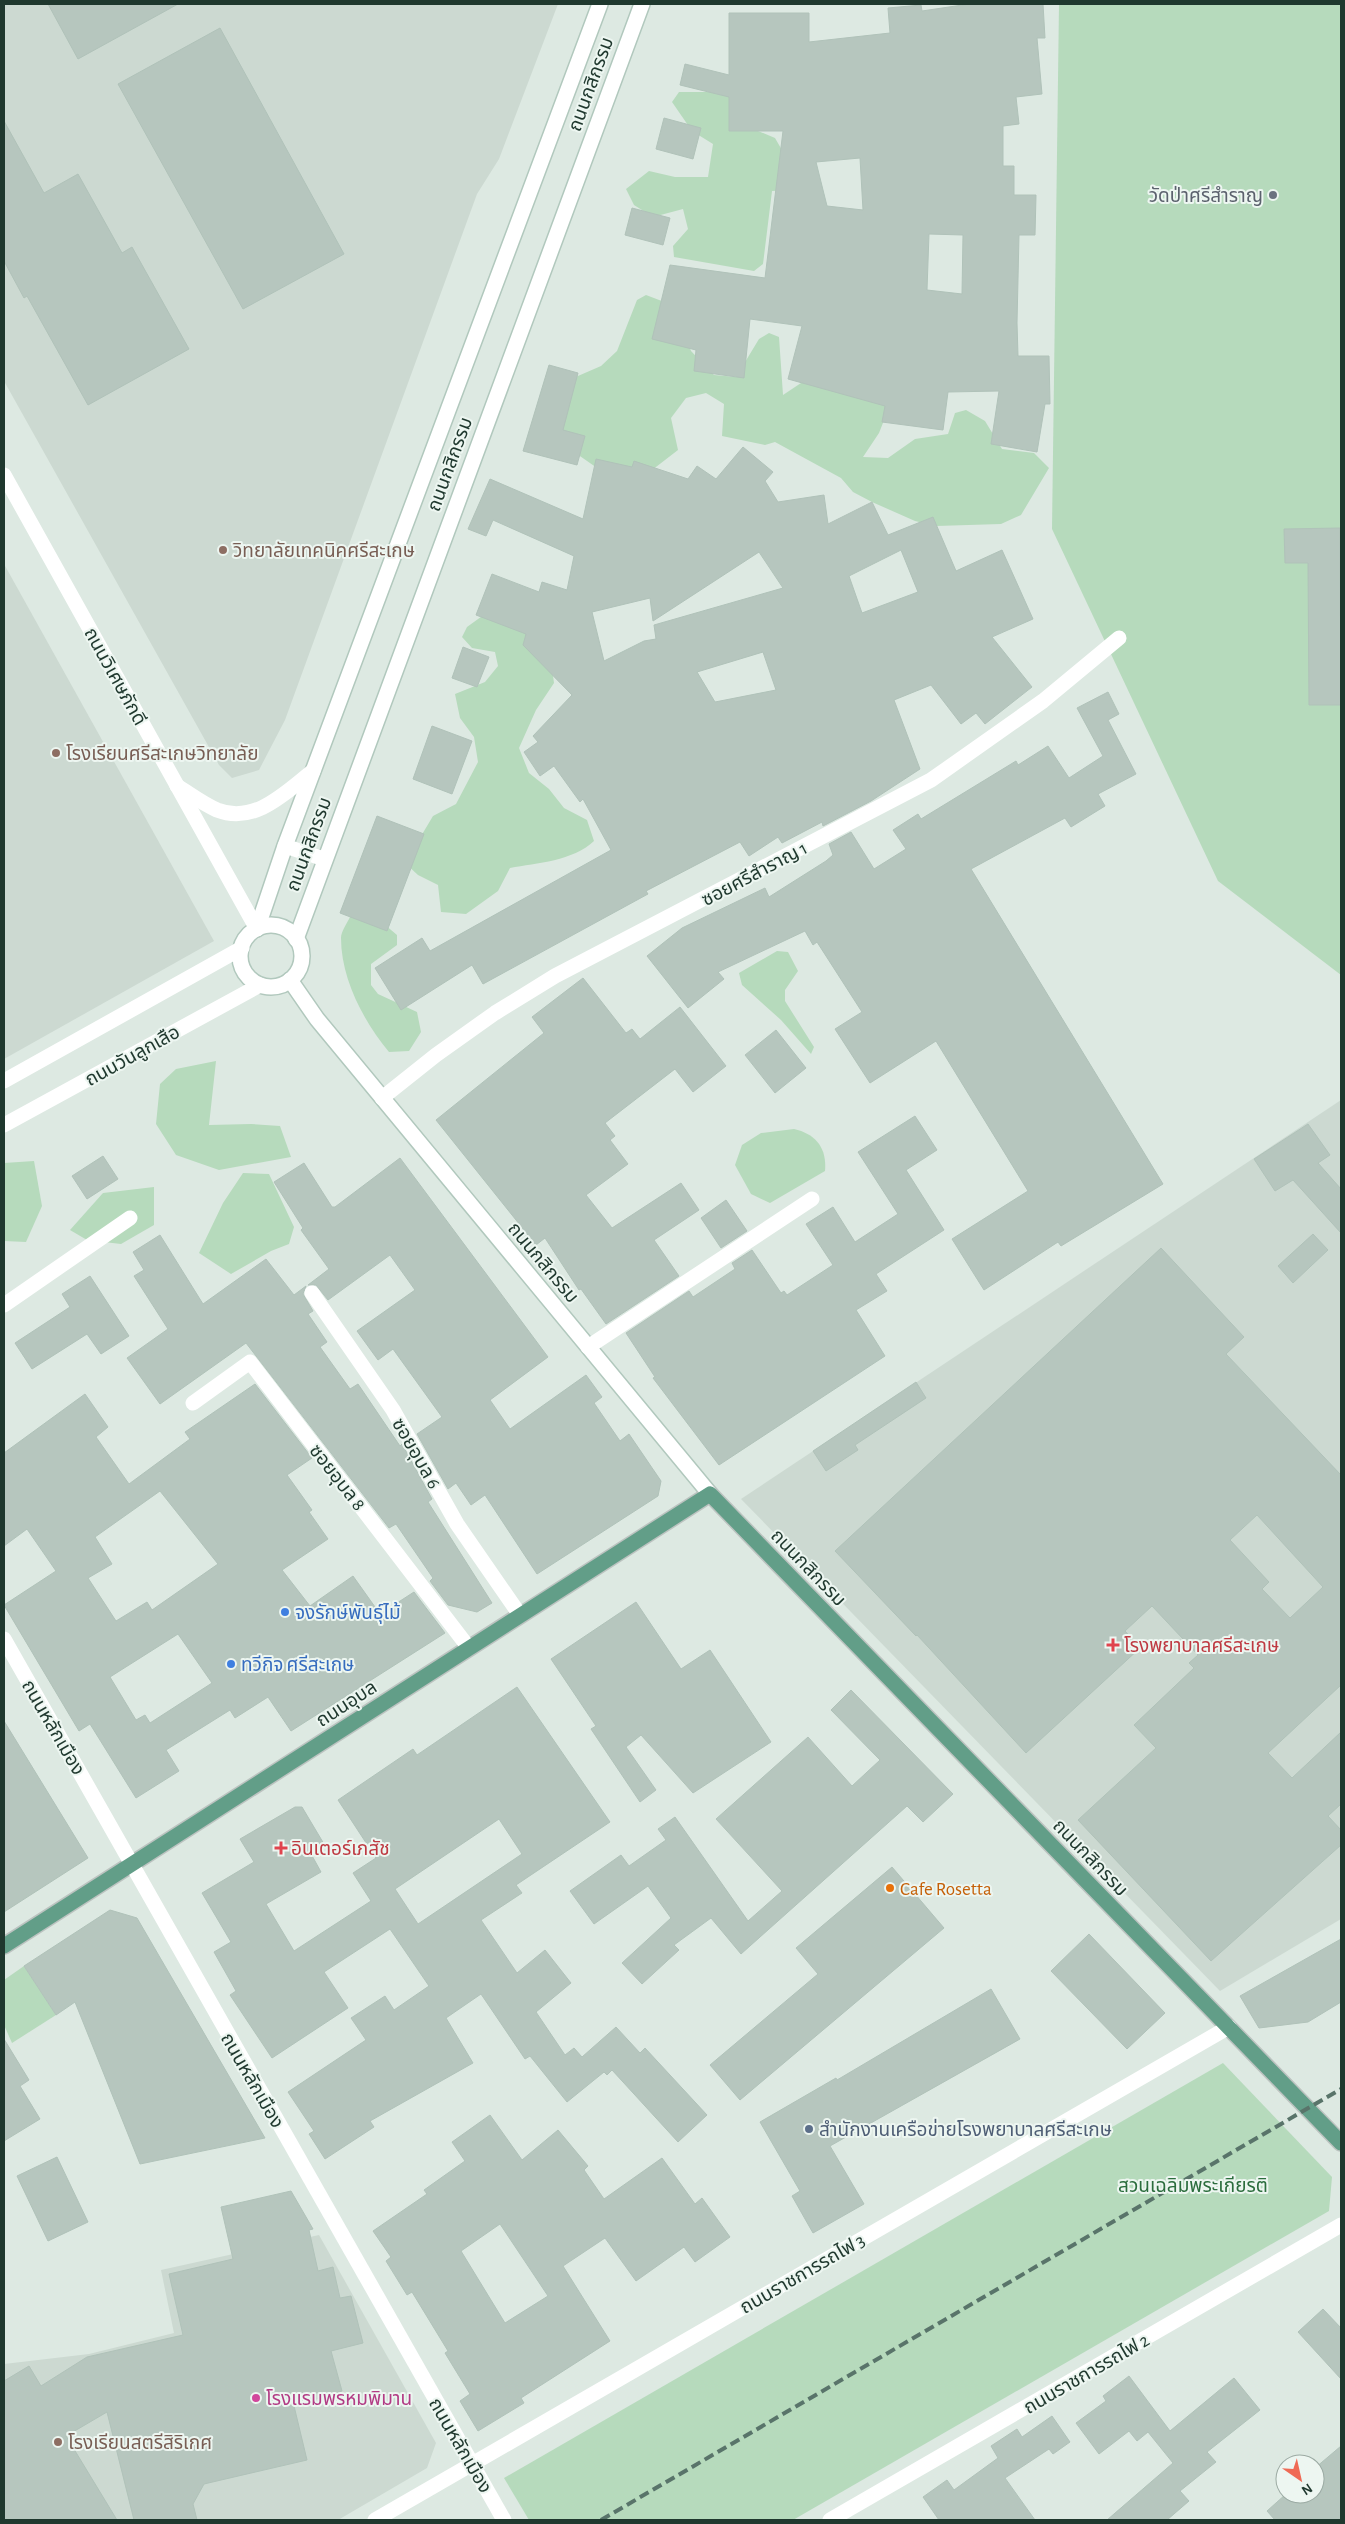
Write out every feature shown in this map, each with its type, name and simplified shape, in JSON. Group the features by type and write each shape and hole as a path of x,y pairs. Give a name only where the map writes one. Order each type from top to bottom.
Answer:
{"main road":[{"name":"ถนนอุบล","path":"4,1946 710,1494"},
{"name":"ถนนกสิกรรม","path":"710,1494 1341,2143"}],"street":[{"name":"ถนนกสิกรรม","path":"257,929 285,846 600,4"},
{"name":"ถนนกสิกรรม","path":"296,939 324,858 642,4"},
{"name":"ถนนวิเศษภักดี","path":"4,475 257,929"},
{"name":"ซอยศรีสำราญ 1","path":"382,1098 443,1050 495,1013 555,976 931,780 1043,701 1119,638"},
{"path":"177,786 219,811 246,815 272,803 313,771"},
{"path":"285,846 324,858"},
{"path":"274,926 283,928 296,939 300,946 301,961 296,974 290,980 276,986 260,985 252,981 242,966 242,948 250,934 257,929 274,926"},
{"path":"4,1081 242,948"},
{"name":"ถนนกสิกรรม","path":"290,980 317,1019 710,1494"},
{"name":"ถนนวันลูกเสือ","path":"4,1125 260,985"},
{"path":"588,1347 812,1199"},
{"path":"4,1305 130,1218"},
{"name":"ซอยอุบล 6","path":"312,1293 393,1410 458,1524 520,1615"},
{"name":"ซอยอุบล 8","path":"193,1403 250,1362 469,1648"},
{"name":"ถนนหลักเมือง","path":"4,1639 504,2520"},
{"name":"ถนนราชการรถไฟ 3","path":"375,2520 1228,2027"},
{"name":"ถนนราชการรถไฟ 2","path":"830,2520 1341,2225"}],"shaded area":[{"name":"วิทยาลัยเทคนิคศรีสะเกษ","path":"4,4 558,4 499,159 477,194 285,720 259,770 232,778 219,765 4,381"},
{"name":"โรงเรียนศรีสะเกษวิทยาลัย","path":"4,564 214,941 4,1059"},
{"name":"โรงพยาบาลศรีสะเกษ","path":"1341,1100 1341,1919 1220,1991 741,1499"},
{"name":"โรงแรมพรหมพิมาน","path":"319,2235 436,2443 427,2468 338,2520 4,2520 4,2364 89,2354 174,2333 161,2270"}],"green space":[{"path":"1059,4 1341,4 1341,975 1218,881 1052,529"},
{"path":"679,92 719,92 736,96 734,121 775,138 790,164 789,190 772,191 763,264 754,271 674,257 673,246 688,229 683,209 653,217 634,205 626,189 649,171 675,177 708,177 713,144 692,131 672,102"},
{"path":"646,295 667,303 680,320 691,351 714,375 736,377 759,339 769,333 779,337 783,395 813,375 890,405 879,433 863,457 888,458 915,439 948,434 955,413 966,410 985,421 1002,449 1034,453 1049,468 1021,515 1001,524 936,526 915,521 872,502 853,492 841,478 775,442 765,445 722,436 724,404 706,393 686,398 671,418 678,450 643,477 600,470 564,445 552,407 571,379 601,366 617,351 637,300"},
{"path":"485,614 529,625 551,661 554,683 536,710 519,748 529,773 549,789 564,808 587,820 594,841 576,853 565,857 543,863 510,868 498,891 466,914 441,912 438,885 418,875 405,863 433,816 456,804 478,762 474,737 460,718 455,694 485,682 498,666 495,652 472,648 462,637 467,627"},
{"path":"372,914 397,935 397,945 371,964 371,985 378,994 417,1012 421,1032 409,1051 389,1052 363,1014 345,969 341,938 344,928 350,917"},
{"path":"777,951 788,952 798,971 785,990 785,1001 814,1047 811,1054 781,1020 742,985 739,973"},
{"path":"216,1061 209,1125 251,1124 280,1126 291,1157 219,1170 176,1155 156,1124 160,1084 176,1069"},
{"path":"794,1129 808,1134 818,1143 824,1155 825,1171 770,1203 751,1194 735,1165 742,1145 761,1133"},
{"path":"34,1161 42,1206 26,1242 4,1241 4,1163"},
{"path":"243,1173 269,1174 294,1227 289,1244 271,1251 231,1274 199,1253 223,1203"},
{"path":"154,1187 154,1225 121,1244 87,1240 70,1230 103,1193"},
{"path":"24,1966 56,2015 12,2043 4,2025 4,1980"},
{"name":"สวนเฉลิมพระเกียรติ","path":"1223,2063 1332,2177 1329,2211 793,2520 529,2520 504,2478"}],"building":[{"path":"48,4 178,4 78,59"},
{"path":"969,4 1043,4 1045,38 1037,38 1042,94 1016,97 1019,124 1003,126 1003,166 1014,166 1014,195 1036,195 1035,235 1019,235 1017,323 1018,356 1049,356 1050,404 1045,404 1037,452 991,444 999,391 948,392 943,430 882,422 885,406 788,379 802,326 750,319 744,378 694,371 696,350 652,339 670,265 765,278 783,131 729,131 729,97 680,85 685,64 729,75 729,13 809,13 809,42 890,33 888,8 921,5 922,11","holes":["860,158 863,210 827,206 816,162","929,234 963,235 962,294 927,290"]},
{"path":"220,28 344,254 243,309 118,84"},
{"path":"664,118 701,128 693,159 656,149"},
{"path":"4,121 44,193 78,174 122,253 132,247 189,349 88,405 27,296 24,298 4,261"},
{"path":"632,208 670,218 663,245 625,235"},
{"path":"549,365 578,373 563,430 585,436 577,465 523,451"},
{"path":"743,447 773,472 765,481 778,502 824,495 828,524 872,502 888,535 933,517 956,571 1002,550 1033,619 992,637 1032,687 985,724 976,713 961,724 931,685 894,700 920,769 871,801 823,826 822,822 782,843 778,837 749,856 740,842 646,891 648,894 483,984 472,965 401,1010 375,968 422,938 430,951 611,850 583,799 580,802 554,766 540,776 524,752 538,742 533,736 572,695 523,645 526,634 476,615 492,574 539,592 542,582 567,590 574,556 493,520 486,536 468,529 490,479 583,519 596,459 632,467 634,461 688,479 697,466 716,479","holes":["901,550 918,592 862,613 849,576","759,552 783,588 654,625 656,639 644,641 604,661 592,612 650,598 653,621","763,652 776,690 715,702 697,672"]},
{"path":"1340,528 1341,705 1309,705 1308,563 1285,563 1284,529"},
{"path":"463,647 489,657 477,687 452,678"},
{"path":"1108,692 1119,714 1108,720 1136,774 1098,794 1105,806 1071,827 1065,818 971,869 1163,1184 1061,1246 1058,1242 984,1290 952,1239 1028,1191 936,1041 870,1083 835,1029 862,1012 817,942 813,945 805,931 718,972 724,979 688,1008 647,956 682,928 765,888 769,897 826,861 833,855 829,844 851,832 874,869 906,849 893,830 918,814 921,819 1016,761 1018,765 1048,746 1069,778 1103,756 1077,708"},
{"path":"432,726 472,741 452,794 413,779"},
{"path":"377,816 424,834 387,931 340,913"},
{"path":"583,978 626,1033 632,1029 640,1039 680,1007 726,1066 693,1092 675,1069 605,1123 615,1136 610,1140 628,1164 586,1195 612,1228 681,1183 699,1210 654,1240 679,1276 606,1324 581,1289 579,1290 545,1238 536,1245 436,1120 544,1033 532,1017"},
{"path":"776,1030 806,1068 775,1093 745,1055"},
{"path":"915,1116 937,1150 906,1170 944,1230 876,1274 887,1291 856,1310 885,1356 719,1465 653,1378 655,1377 626,1333 689,1291 693,1297 735,1269 732,1263 752,1250 781,1293 784,1291 787,1295 833,1265 806,1224 833,1207 855,1242 898,1214 858,1152"},
{"path":"1308,1124 1330,1155 1318,1163 1341,1189 1341,1233 1293,1180 1275,1191 1254,1159"},
{"path":"103,1156 118,1179 87,1199 72,1176"},
{"path":"400,1158 548,1357 490,1400 510,1429 586,1375 602,1397 594,1403 620,1441 629,1434 661,1481 658,1496 537,1574 485,1495 471,1505 456,1483 448,1489 417,1434 442,1417 393,1349 378,1360 357,1331 415,1290 390,1255 328,1300 316,1285 308,1285 329,1269 301,1230 303,1228 274,1182 304,1163 332,1207 335,1207"},
{"path":"726,1200 747,1231 721,1248 701,1218"},
{"path":"1313,1234 1328,1250 1293,1283 1278,1266"},
{"path":"160,1235 203,1304 266,1259 294,1295 306,1286 303,1294 313,1311 308,1314 327,1342 320,1347 350,1389 358,1384 400,1446 402,1444 432,1499 428,1502 492,1603 477,1612 448,1605 430,1581 433,1578 396,1524 389,1528 246,1343 160,1404 127,1358 168,1329 134,1276 144,1270 133,1252"},
{"name":"โรงพยาบาลศรีสะเกษ","path":"1161,1248 1244,1337 1226,1354 1341,1475 1341,1685 1268,1753 1292,1778 1341,1732 1341,1804 1328,1816 1341,1830 1341,1845 1211,1961 1078,1820 1156,1748 1134,1725 1194,1668 1189,1663 1198,1655 1152,1606 1125,1631 1140,1648 1026,1753 917,1635 835,1551","holes":["1257,1515 1323,1587 1290,1618 1262,1589 1269,1582 1230,1540"]},
{"path":"90,1276 129,1336 101,1354 87,1334 32,1369 15,1343 70,1307 62,1294"},
{"path":"916,1382 926,1398 855,1445 858,1450 826,1471 813,1451"},
{"path":"255,1384 312,1458 287,1475 312,1510 309,1512 328,1539 282,1570 310,1606 353,1576 380,1614 414,1592 445,1633 291,1731 268,1697 235,1718 230,1710 166,1750 179,1771 136,1798 90,1724 79,1731 4,1605 56,1571 27,1529 4,1546 4,1453 85,1394 108,1427 96,1437 129,1484 190,1439 185,1432","holes":["160,1491 218,1564 152,1610 147,1602 116,1621 88,1578 112,1564 95,1537","178,1634 212,1683 150,1723 145,1715 136,1720 110,1677"]},
{"path":"636,1602 681,1669 710,1650 771,1742 693,1793 641,1735 626,1747 656,1790 640,1802 591,1729 596,1726 551,1659"},
{"path":"517,1687 610,1822 516,1885 522,1893 481,1920 517,1973 545,1950 571,1983 536,2012 565,2055 574,2048 582,2057 616,2027 640,2053 645,2048 707,2115 678,2142 612,2070 607,2075 604,2072 567,2102 530,2056 525,2059 481,1994 446,2018 473,2063 370,2121 374,2127 325,2159 309,2134 314,2131 288,2092 366,2040 351,2018 385,1996 394,2010 429,1986 390,1929 324,1972 348,2008 272,2058 230,1995 236,1991 214,1952 231,1942 202,1893 254,1862 240,1839 295,1807 302,1807 324,1844 310,1852 321,1872 266,1904 294,1951 371,1901 353,1873 376,1858 338,1800 413,1749 417,1755","holes":["499,1819 522,1854 418,1924 395,1889"]},
{"path":"851,1690 953,1794 923,1822 907,1806 741,1954 711,1918 674,1945 679,1950 642,1984 622,1963 671,1918 648,1886 594,1924 570,1891 621,1855 629,1866 666,1840 658,1829 675,1817 748,1921 782,1891 716,1819 808,1737 852,1786 880,1760 831,1710"},
{"path":"4,1721 88,1858 4,1912"},
{"path":"892,1867 944,1928 740,2100 710,2065 818,1974 796,1948"},
{"path":"110,1910 137,1918 265,2138 140,2164 75,2002 56,2015 24,1966"},
{"path":"1089,1934 1165,2013 1127,2049 1051,1971"},
{"path":"1341,1939 1341,2002 1308,2022 1259,2028 1240,1996"},
{"path":"991,1989 1020,2039 830,2146 864,2204 813,2233 792,2196 800,2191 760,2122 836,2078 837,2080"},
{"path":"4,2039 29,2080 20,2086 40,2119 4,2141"},
{"path":"490,2115 522,2160 558,2130 588,2166 584,2170 604,2199 662,2158 695,2204 702,2198 730,2237 695,2262 684,2247 636,2281 605,2238 563,2266 610,2341 521,2398 524,2403 478,2431 460,2401 470,2394 445,2353 448,2351 412,2292 407,2295 386,2261 391,2257 373,2231 427,2194 424,2190 465,2161 452,2142","holes":["500,2224 548,2296 505,2323 461,2251"]},
{"path":"57,2157 88,2222 48,2241 17,2176"},
{"name":"โรงแรมพรหมพิมาน","path":"291,2191 313,2229 309,2230 318,2271 333,2267 340,2298 351,2296 363,2343 331,2351 342,2391 294,2406 307,2460 204,2484 193,2504 197,2520 134,2520 107,2412 66,2436 117,2520 4,2520 4,2381 29,2366 41,2386 87,2357 183,2335 169,2274 233,2259 221,2207"},
{"path":"1323,2309 1341,2328 1341,2379 1298,2332"},
{"path":"1129,2376 1170,2431 1234,2378 1260,2410 1207,2452 1216,2462 1180,2491 1189,2501 1167,2520 1107,2520 1173,2463 1148,2432 1137,2441 1129,2431 1099,2454 1076,2423 1106,2401 1103,2396"},
{"path":"1052,2416 1070,2442 1053,2454 1049,2449 1005,2478 1035,2520 939,2520 923,2497 947,2480 954,2490 998,2458 991,2446 1017,2429 1022,2437"},
{"path":"1341,2446 1341,2520 1275,2520 1267,2511 1275,2504 1325,2504 1325,2460"}],"railway":[{"path":"601,2520 1341,2089"}],"place":[{"name":"วัดป่าศรีสำราญ","path":"1273,195"},
{"name":"วิทยาลัยเทคนิคศรีสะเกษ","path":"223,550"},
{"name":"โรงเรียนศรีสะเกษวิทยาลัย","path":"56,753"},
{"name":"จงรักษ์พันธุ์ไม้","path":"285,1612"},
{"name":"โรงพยาบาลศรีสะเกษ","path":"1113,1645"},
{"name":"ทวีกิจ ศรีสะเกษ","path":"231,1664"},
{"name":"อินเตอร์เภสัช","path":"281,1848"},
{"name":"Cafe Rosetta","path":"890,1888"},
{"name":"สำนักงานเครือข่ายโรงพยาบาลศรีสะเกษ","path":"809,2129"},
{"name":"โรงแรมพรหมพิมาน","path":"256,2398"},
{"name":"โรงเรียนสตรีสิริเกศ","path":"58,2442"}]}
